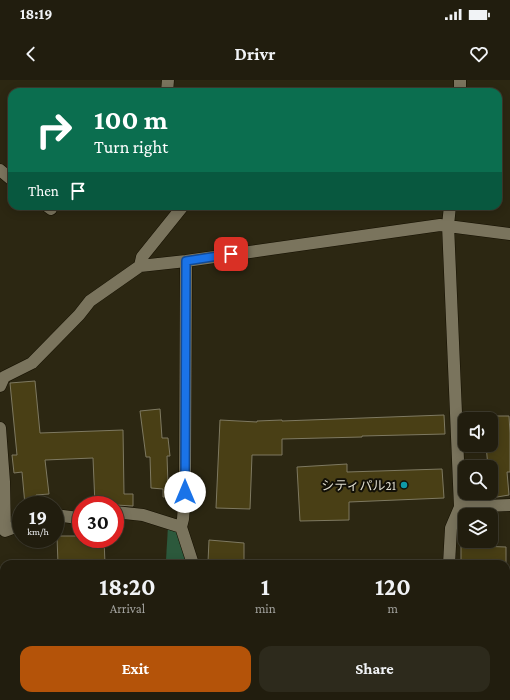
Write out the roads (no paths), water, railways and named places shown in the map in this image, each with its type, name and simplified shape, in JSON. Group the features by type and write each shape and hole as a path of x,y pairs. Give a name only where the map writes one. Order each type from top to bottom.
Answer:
{"street":[{"path":"0,170 8,177"},
{"path":"140,266 142,256 180,210"},
{"path":"449,560 451,528 460,507 448,225 450,210"},
{"path":"0,386 4,377 32,363 80,315 90,301 140,266 186,261 440,225 510,234"},
{"path":"186,261 185,492 181,527 192,560"},
{"path":"0,428 4,482 5,531 12,528"},
{"path":"460,507 510,505"},
{"path":"124,513 143,515 181,527"}],"place":[{"name":"シティパル21","path":"404,485"}]}
